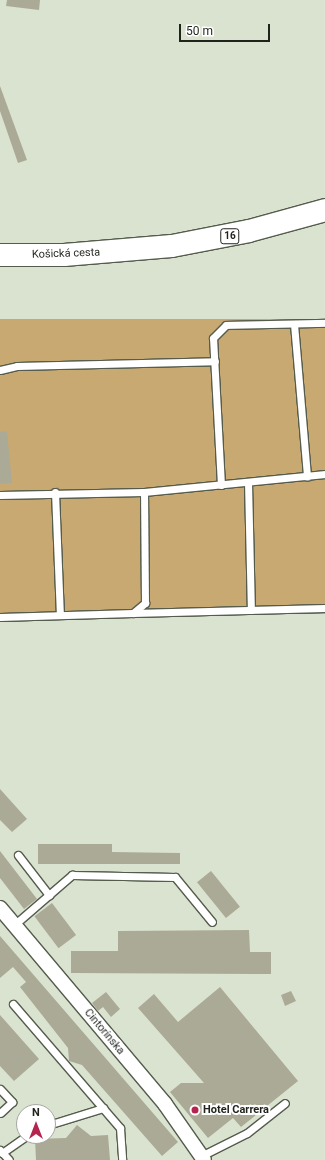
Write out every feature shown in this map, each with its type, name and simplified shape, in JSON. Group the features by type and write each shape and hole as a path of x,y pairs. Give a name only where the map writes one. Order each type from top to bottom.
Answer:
{"main road":[{"name":"Košická cesta","path":"0,255 132,250 210,240 325,210"}],"street":[{"name":"Cintorínska","path":"0,908 165,1104 203,1158"}],"lane":[{"path":"221,485 213,338 226,325 325,323"},
{"path":"294,324 307,476"},
{"path":"0,370 17,366 215,361"},
{"path":"0,494 55,492 144,492 325,474"},
{"path":"248,482 251,610"},
{"path":"55,492 60,615"},
{"path":"133,613 145,603 144,492"},
{"path":"0,617 325,608"},
{"path":"18,855 49,895"},
{"path":"14,925 72,875 175,877 212,922"},
{"path":"13,1004 120,1128 122,1160"},
{"path":"0,1089 12,1102 0,1113"},
{"path":"203,1158 247,1133 285,1103"},
{"path":"56,1123 103,1108"},
{"path":"9,1160 1,1151 16,1142"}],"shaded area":[{"path":"0,319 325,319 325,614 0,614"}],"building":[{"path":"7,0 40,0 39,10 6,6"},
{"path":"0,86 27,160 18,163 0,111"},
{"path":"7,431 12,483 0,484 0,432"},
{"path":"0,789 27,819 12,832 0,820"},
{"path":"38,844 112,844 112,852 180,853 180,864 38,864"},
{"path":"0,851 37,899 24,909 0,878"},
{"path":"211,871 240,907 226,918 197,882"},
{"path":"52,903 76,935 59,948 34,916"},
{"path":"249,930 250,952 271,952 271,974 71,973 71,951 118,951 118,931"},
{"path":"0,936 178,1142 162,1156 82,1065 69,1061 68,1048 20,987 26,982 13,967 0,978"},
{"path":"220,987 298,1081 241,1127 233,1118 208,1138 170,1092 181,1083 204,1083 138,1008 154,994 178,1022"},
{"path":"291,991 296,1001 285,1006 281,995"},
{"path":"106,992 120,1009 111,1017 103,1007 98,1011 92,1003"},
{"path":"0,1015 39,1059 14,1081 0,1066"},
{"path":"77,1125 91,1136 108,1135 110,1160 36,1160 35,1144 56,1144 56,1138 66,1138"}],"place":[{"name":"Hotel Carrera","path":"195,1110"}]}
